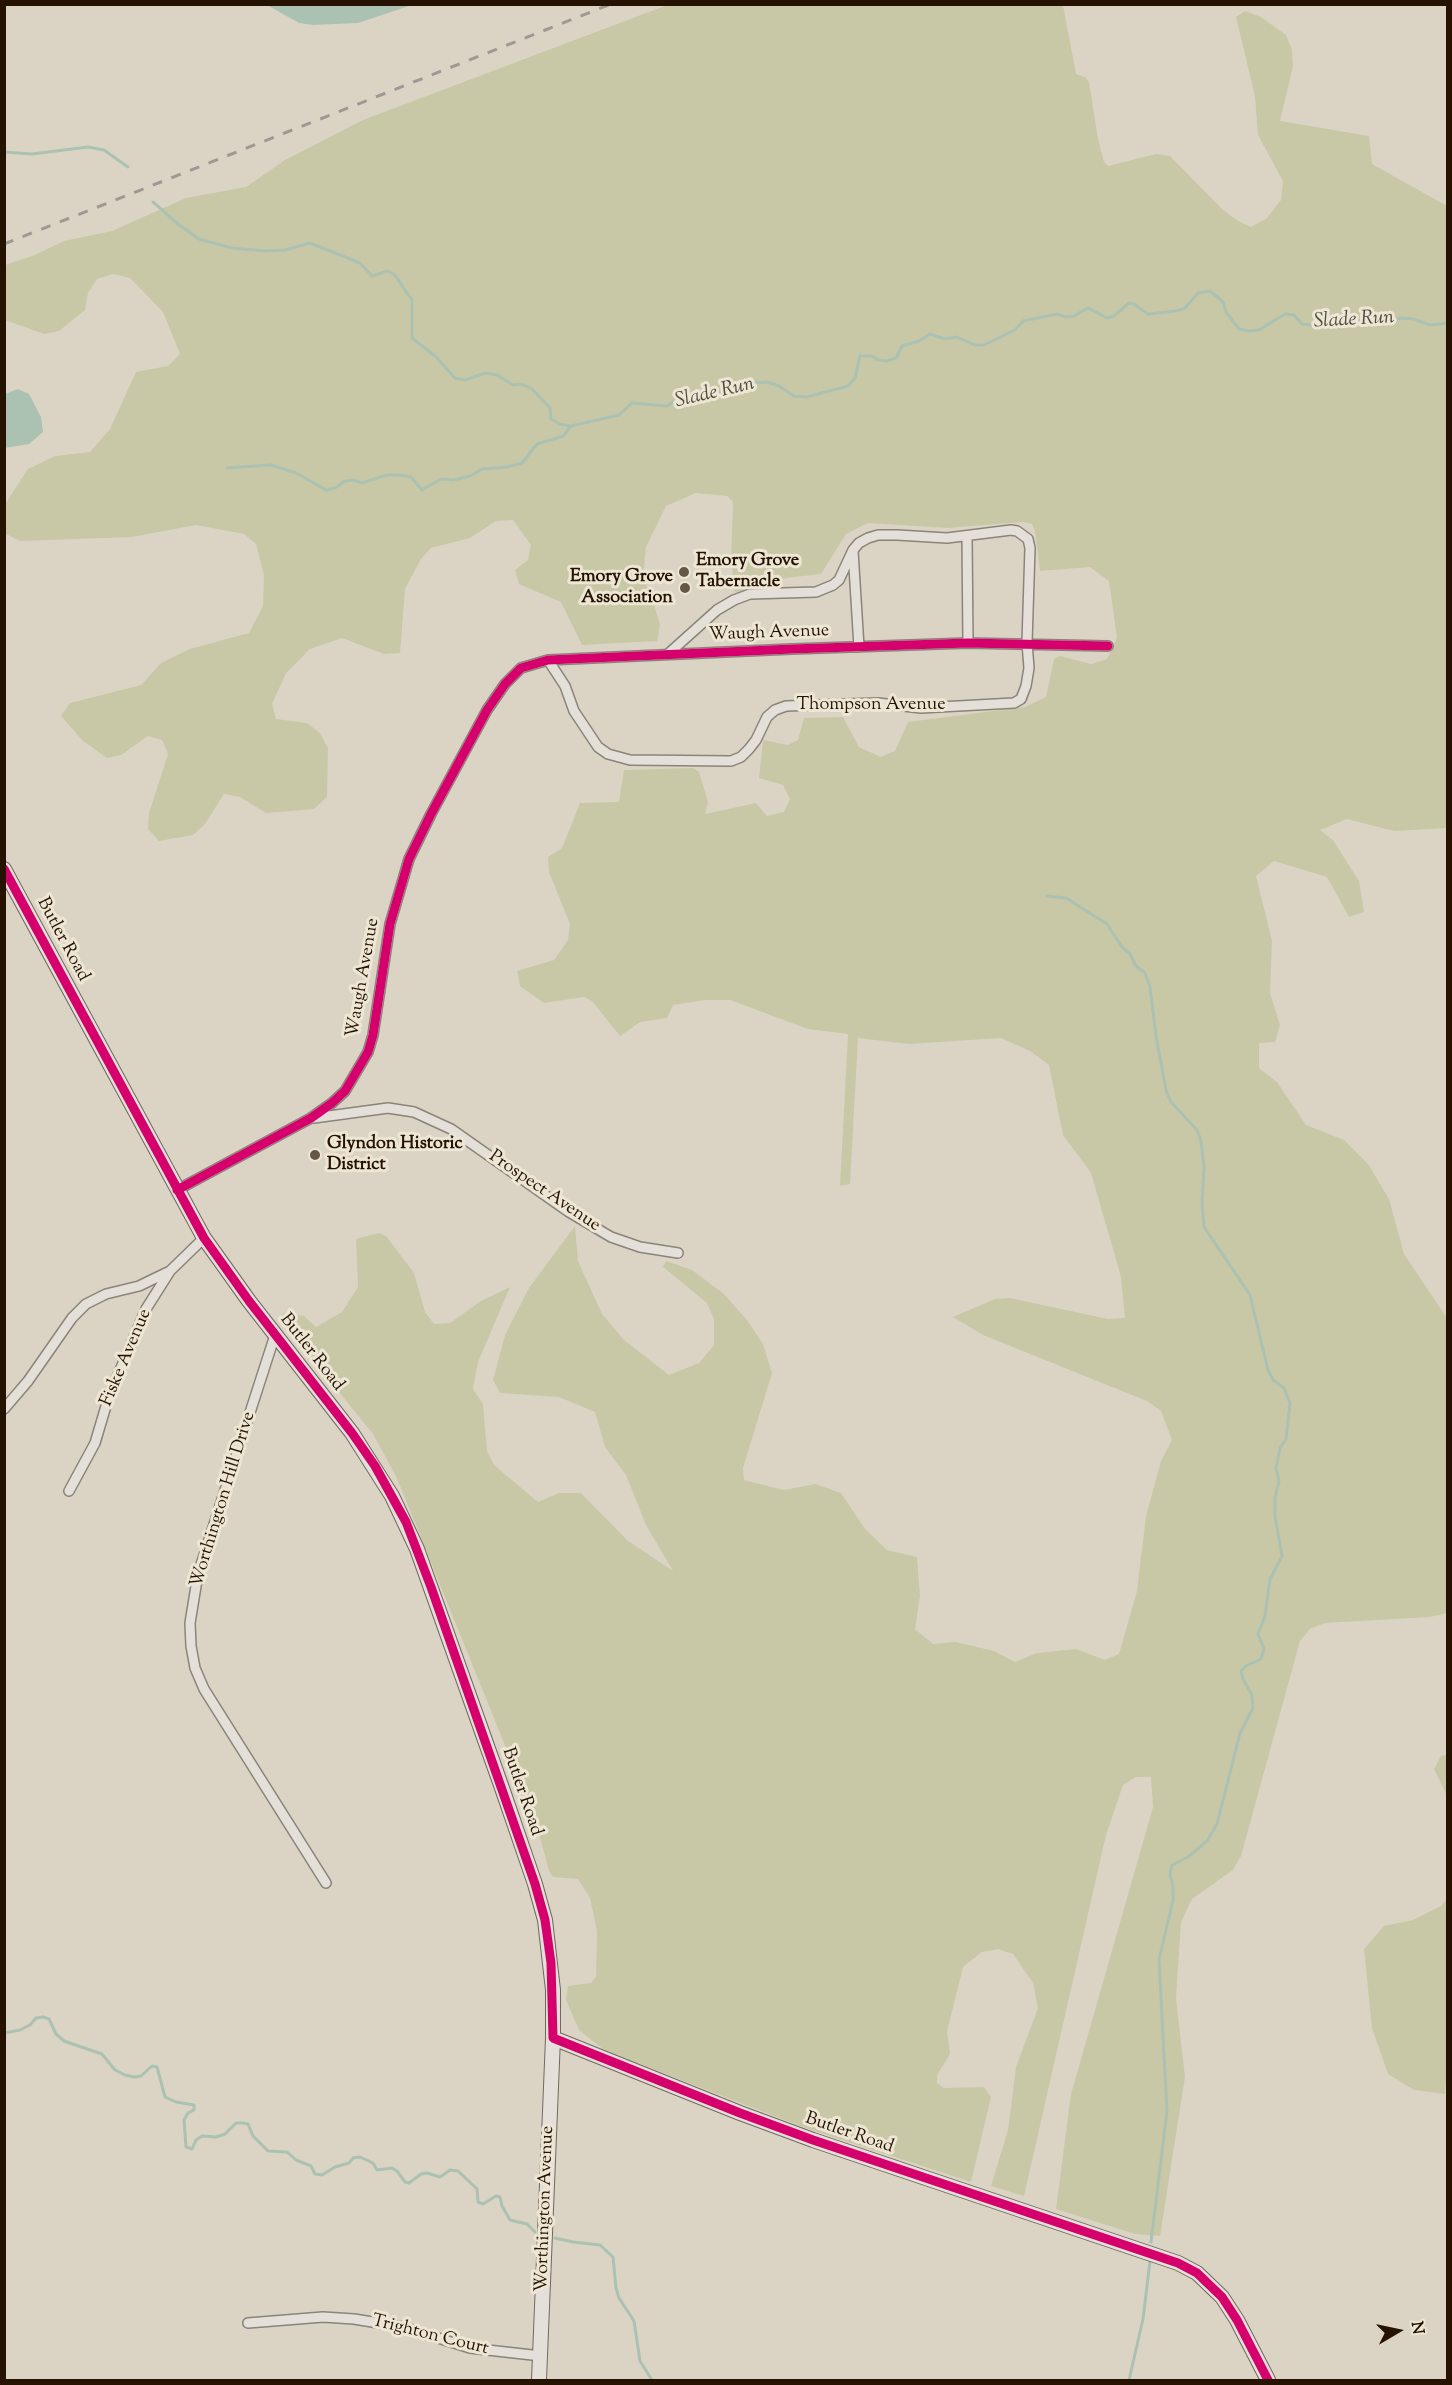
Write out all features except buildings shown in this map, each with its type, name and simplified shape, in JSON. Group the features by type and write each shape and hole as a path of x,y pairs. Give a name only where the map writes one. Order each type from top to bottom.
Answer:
{"main road":[{"name":"Butler Road","path":"4,869 204,1238 275,1335 352,1433 375,1466 397,1505 417,1549 535,1884 545,1920 551,1963 553,2038 802,2136 1178,2263 1197,2273 1222,2297 1237,2320 1268,2380"},
{"name":"Worthington Avenue","path":"539,2380 553,2038"}],"street":[{"path":"668,654 717,610 734,600 750,594 825,590 839,580 853,550 859,543 878,535 947,538 1011,530 1017,531 1028,539 1030,548 1027,643"},
{"path":"967,537 968,644"},
{"path":"853,550 859,647"},
{"name":"Waugh Avenue","path":"177,1190 311,1118 345,1091 368,1052 378,1012 390,924 409,859 444,788 487,710 505,684 521,668 548,660 668,654 968,644 1027,643 1108,646"},
{"name":"Thompson Avenue","path":"548,660 565,687 574,711 598,747 608,754 630,760 731,761 741,758 749,749 767,717 775,710 786,706 878,703 921,708 1004,705 1021,699 1028,678 1027,643"},
{"name":"Prospect Avenue","path":"311,1118 388,1108 414,1112 451,1129 569,1212 611,1237 640,1247 678,1254"},
{"name":"Fiske Avenue","path":"69,1491 95,1443 109,1396 146,1309 170,1271 204,1238"},
{"path":"4,1409 28,1381 72,1318 86,1304 106,1294 146,1283 170,1271"},
{"name":"Worthington Hill Drive","path":"275,1335 198,1574 190,1623 191,1646 195,1668 204,1689 326,1883"},
{"name":"Trighton Court","path":"248,2323 323,2317 354,2319 403,2327 480,2350 541,2356"}],"shaded area":[{"path":"670,4 1063,5 1076,74 1085,77 1089,82 1104,162 1108,166 1156,154 1170,156 1222,209 1251,227 1267,218 1281,200 1283,181 1258,135 1255,96 1236,17 1245,11 1261,17 1286,35 1292,50 1293,66 1280,121 1369,136 1372,164 1447,206 1447,828 1394,831 1347,819 1320,830 1333,840 1359,881 1364,912 1349,917 1327,877 1274,861 1256,876 1272,941 1270,993 1280,1025 1275,1042 1259,1043 1259,1068 1277,1082 1306,1125 1344,1140 1368,1164 1389,1199 1404,1254 1447,1318 1447,1613 1430,1617 1325,1623 1310,1629 1300,1641 1241,1856 1233,1870 1192,1899 1181,1922 1176,1998 1185,2077 1160,2236 1135,2234 1056,2209 1071,2094 1153,1807 1151,1777 1136,1777 1123,1785 1106,1835 1024,2196 991,2186 1008,2130 1016,2067 1038,2008 1033,1983 1013,1954 998,1949 982,1952 963,1967 947,2031 950,2054 937,2075 937,2083 944,2088 984,2087 991,2097 971,2182 800,2126 604,2050 579,2030 566,2000 568,1986 591,1983 596,1977 597,1931 590,1898 578,1879 553,1877 549,1871 536,1822 396,1476 373,1434 281,1321 283,1313 304,1316 316,1327 342,1312 358,1287 356,1239 379,1233 386,1236 414,1273 425,1312 434,1324 450,1323 481,1301 510,1287 478,1362 473,1389 483,1404 487,1451 494,1465 538,1502 559,1493 581,1493 627,1540 673,1571 646,1525 626,1475 605,1447 595,1412 559,1397 500,1393 493,1380 505,1335 529,1288 575,1226 578,1261 602,1314 624,1340 669,1375 699,1363 714,1345 714,1319 707,1303 663,1267 666,1261 692,1270 724,1294 747,1320 763,1344 772,1373 743,1468 744,1480 784,1490 815,1484 841,1493 865,1529 887,1550 917,1557 920,1596 915,1629 933,1644 956,1642 994,1651 1015,1662 1037,1653 1076,1649 1105,1660 1119,1654 1137,1591 1146,1516 1161,1461 1172,1440 1161,1411 1147,1401 983,1335 953,1317 995,1299 1010,1298 1108,1319 1125,1318 1121,1277 1091,1173 1063,1135 1049,1065 1030,1051 1001,1038 909,1044 858,1038 850,1184 840,1186 848,1034 808,1029 730,1000 705,1000 673,1005 667,1018 640,1022 620,1036 592,1001 584,997 544,1003 520,986 517,971 554,960 568,940 570,924 549,872 548,857 562,848 580,803 619,802 624,770 693,768 699,772 708,802 705,814 756,803 767,816 784,812 790,799 783,785 759,778 763,740 788,745 798,740 804,718 843,717 859,747 881,757 895,751 908,722 1025,707 1046,697 1054,659 1060,656 1091,664 1107,659 1117,638 1109,581 1090,567 1040,571 1035,531 1032,524 1024,522 947,528 868,523 846,534 821,574 786,578 759,588 735,592 731,561 733,502 727,496 696,493 666,506 646,547 643,579 651,594 660,625 657,641 582,645 561,602 519,584 515,570 528,560 531,545 513,520 496,521 470,538 431,548 421,559 405,589 400,653 384,654 342,638 310,649 286,673 272,704 276,719 307,723 320,733 328,748 327,797 314,809 266,813 240,797 224,794 205,824 193,835 159,841 148,829 149,813 168,754 162,740 148,736 121,755 107,758 83,741 61,716 70,703 141,685 161,663 190,649 249,633 263,606 264,575 256,544 244,534 196,525 132,537 20,541 6,534 5,530 5,504 28,469 55,456 90,452 110,429 136,372 168,366 180,354 163,312 130,278 113,274 97,279 88,293 85,310 59,331 44,334 5,320 5,265 35,255 64,241 112,231 186,198 246,187 285,160 363,120"},
{"path":"267,5 412,5 358,23 313,25 299,23"},
{"path":"18,389 29,394 41,417 43,432 29,444 5,448 5,394"},
{"path":"1448,1755 1447,1796 1434,1769 1441,1756"},
{"path":"1447,1899 1448,2062 1445,2094 1414,2090 1388,2074 1372,2028 1364,1949 1384,1926 1413,1920 1441,1906"}],"waterway":[{"name":"Slade Run","path":"4,152 32,154 88,147 104,150 128,167"},
{"name":"Slade Run","path":"153,202 199,239 232,248 265,251 285,250 310,243 360,263 372,276 388,271 394,274 412,300 412,338 436,357 455,378 465,380 485,373 497,375 513,385 522,384 532,389 550,408 551,419 571,426 619,415 632,403 667,406 676,400 704,397 735,386 753,383 767,382 779,386 794,396 807,397 848,386 855,378 860,356 872,356 878,360 887,361 896,358 902,346 919,341 930,334 945,339 957,337 975,345 984,345 1015,330 1023,321 1057,314 1066,317 1074,316 1088,308 1107,318 1114,316 1129,303 1148,314 1176,311 1185,308 1198,293 1210,291 1223,302 1226,312 1239,329 1249,331 1259,330 1285,314 1294,315 1302,324 1318,326 1364,320 1382,324 1401,318 1414,319 1430,325 1448,323"},
{"path":"227,468 271,465 296,473 326,490 335,488 345,481 354,480 362,483 387,475 399,475 411,477 422,490 441,479 453,480 470,476 482,469 522,463 537,444 563,436 571,426"},
{"path":"1047,896 1066,898 1107,924 1122,947 1130,954 1136,966 1145,973 1150,987 1166,1090 1171,1102 1197,1130 1201,1141 1204,1168 1202,1204 1204,1227 1250,1295 1268,1370 1273,1380 1284,1388 1290,1403 1286,1439 1280,1448 1276,1468 1279,1481 1275,1497 1275,1516 1282,1556 1270,1579 1265,1616 1258,1634 1264,1649 1261,1659 1241,1671 1252,1695 1253,1708 1240,1733 1217,1824 1207,1841 1188,1857 1172,1865 1170,1874 1173,1900 1159,1960 1167,2111 1151,2242"},
{"path":"4,2033 20,2030 30,2025 36,2018 43,2017 49,2019 56,2034 64,2041 102,2054 115,2070 125,2075 141,2076 152,2066 157,2067 165,2097 176,2102 194,2105 194,2110 188,2113 184,2120 186,2147 192,2149 196,2140 202,2136 216,2137 225,2134 236,2123 243,2123 248,2124 253,2136 268,2151 287,2152 296,2160 311,2166 315,2174 322,2175 335,2167 349,2163 353,2158 360,2157 373,2163 377,2170 392,2168 405,2182 409,2183 421,2174 427,2173 440,2177 450,2170 458,2171 477,2189 478,2202 483,2204 496,2196 500,2197 510,2220 527,2224 535,2232"},
{"path":"555,2238 600,2245 613,2257 619,2298 634,2321 640,2361 652,2380"},
{"path":"1129,2380 1143,2319 1150,2261"}],"railway":[{"path":"4,244 611,4"}],"cycle path":[{"path":"177,1190 311,1118 345,1091 368,1052 373,1035 390,924 409,859 487,710 505,684 521,668 548,660 792,649 968,643 1108,646"},
{"path":"4,869 204,1238 249,1301 352,1433 375,1466 406,1522 535,1884 545,1920 551,1963 553,2038 813,2140 1178,2263 1197,2273 1222,2297 1237,2320 1268,2380"}],"place":[{"name":"Emory Grove Tabernacle","path":"684,572"},
{"name":"Emory Grove Association","path":"685,588"},
{"name":"Glyndon Historic District","path":"315,1155"}]}
